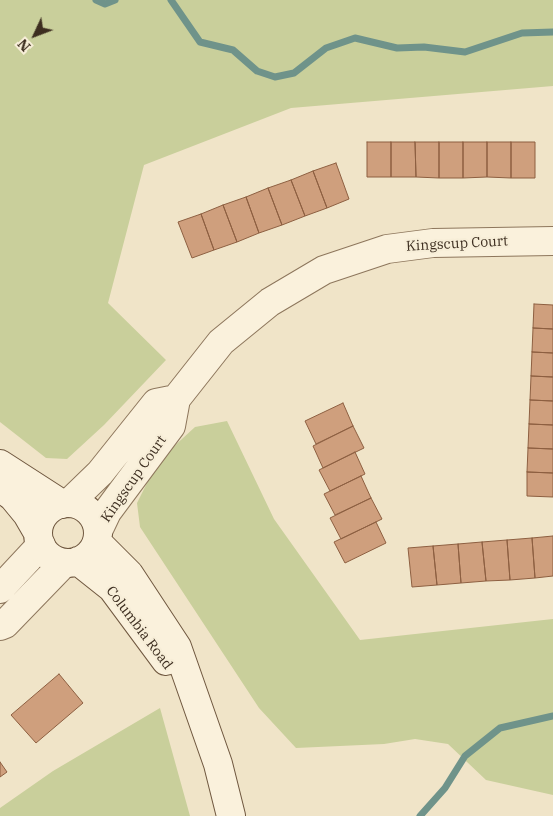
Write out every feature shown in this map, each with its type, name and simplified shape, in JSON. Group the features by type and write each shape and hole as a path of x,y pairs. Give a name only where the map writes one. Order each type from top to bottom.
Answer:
{"street":[{"name":"Kingscup Court","path":"97,536 107,512 171,426 176,399 222,342 270,302 324,270 387,249 433,243 553,241"},
{"name":"Kingscup Court","path":"65,503 100,473 156,404 176,399"},
{"path":"0,464 65,503 77,504 92,514 97,536 93,550 71,562 12,618 0,626"},
{"path":"0,488 18,503 47,554 71,562"},
{"path":"0,589 40,539 45,514 65,503"},
{"name":"Columbia Road","path":"97,536 129,574 177,647 194,701 218,764 231,816"},
{"name":"Columbia Road","path":"71,562 112,588 194,701"}],"green space":[{"path":"0,0 553,0 553,86 291,108 144,165 108,303 166,360 104,425 67,459 46,458 0,422"},
{"path":"227,421 274,519 360,640 553,619 553,795 486,780 448,744 415,739 384,744 296,748 259,708 140,527 137,503 158,461 195,427"},
{"path":"160,708 190,816 0,816 0,808 53,771"}],"building":[{"path":"367,142 391,142 391,177 367,177"},
{"path":"391,142 415,142 416,177 391,177"},
{"path":"415,142 439,142 439,178 416,177"},
{"path":"439,142 463,142 463,178 439,178"},
{"path":"463,142 487,142 487,177 463,178"},
{"path":"487,142 511,142 511,178 487,177"},
{"path":"511,142 535,142 535,178 511,178"},
{"path":"336,163 349,199 327,208 313,171"},
{"path":"313,171 327,208 305,216 291,180"},
{"path":"291,180 305,216 282,225 268,188"},
{"path":"268,188 282,225 259,233 246,197"},
{"path":"246,197 259,233 237,242 223,205"},
{"path":"223,205 237,242 214,250 201,214"},
{"path":"201,214 214,250 192,258 178,222"},
{"path":"534,304 553,305 553,329 533,328"},
{"path":"533,328 553,329 553,353 532,352"},
{"path":"532,352 553,353 553,377 531,376"},
{"path":"531,376 553,377 553,401 530,400"},
{"path":"530,400 553,401 553,425 529,424"},
{"path":"343,403 353,426 316,444 305,421"},
{"path":"529,424 553,425 553,449 528,448"},
{"path":"353,426 364,448 323,468 313,446"},
{"path":"528,448 553,449 553,473 527,472"},
{"path":"355,452 365,474 330,491 319,470"},
{"path":"527,472 553,473 553,497 527,496"},
{"path":"361,476 371,498 335,515 324,494"},
{"path":"371,498 382,519 341,539 330,518"},
{"path":"376,522 386,543 345,563 334,542"},
{"path":"553,536 553,576 535,578 532,538"},
{"path":"532,538 535,578 510,580 507,540"},
{"path":"507,540 510,580 486,581 482,542"},
{"path":"482,542 486,581 461,583 458,544"},
{"path":"458,544 461,583 437,585 433,546"},
{"path":"433,546 437,585 412,587 408,548"},
{"path":"59,674 83,703 36,743 11,715"},
{"path":"0,762 7,772 0,777"}],"waterway":[{"path":"96,0 105,4 115,0"},
{"path":"171,0 200,42 233,50 257,71 275,77 294,73 326,48 355,38 397,48 424,47 465,52 522,33 553,32"},
{"path":"420,816 445,788 465,756 500,728 553,716"}]}
